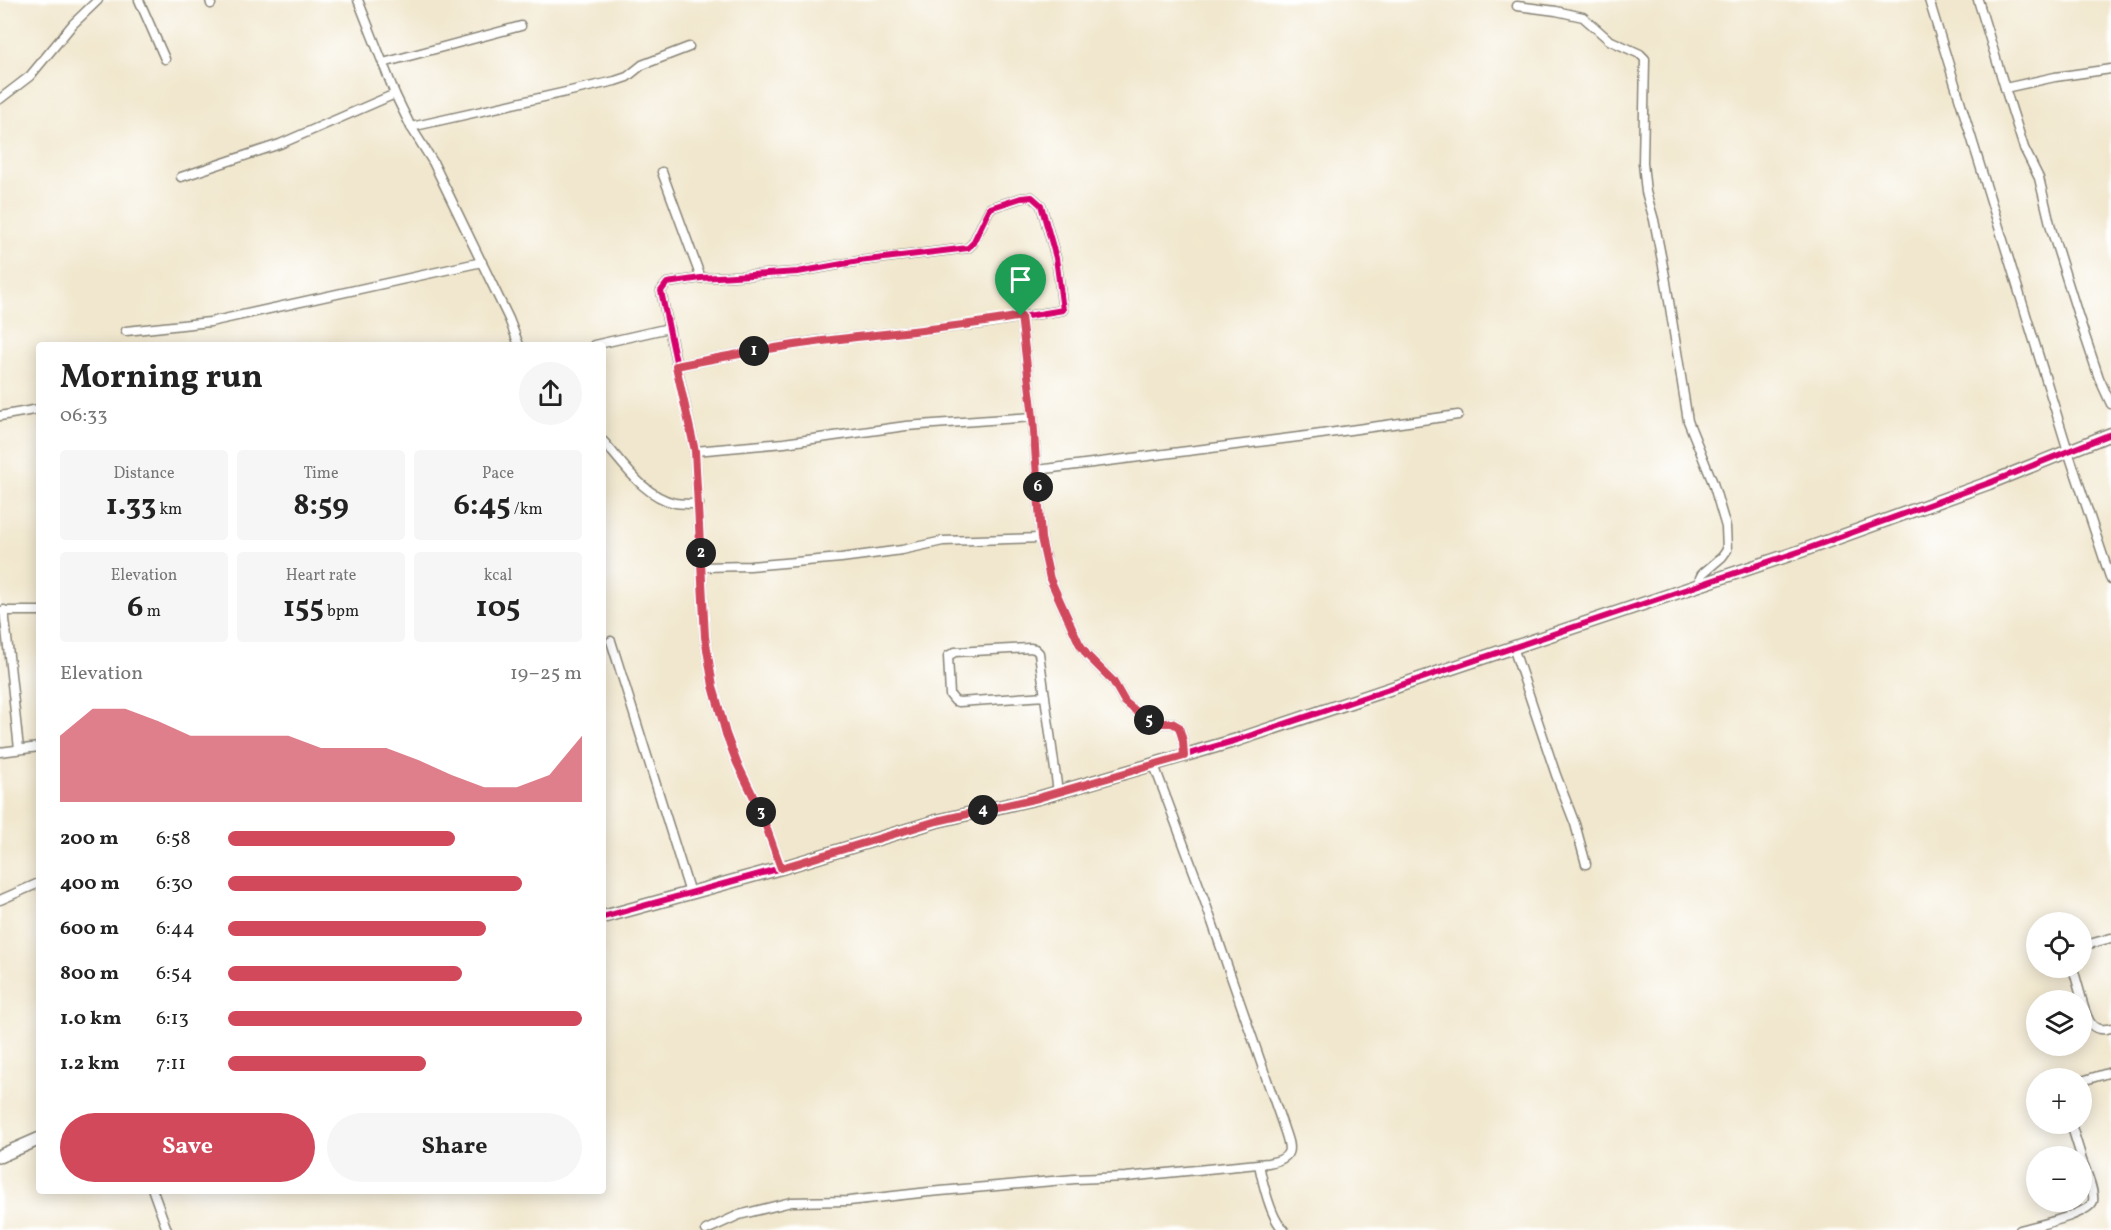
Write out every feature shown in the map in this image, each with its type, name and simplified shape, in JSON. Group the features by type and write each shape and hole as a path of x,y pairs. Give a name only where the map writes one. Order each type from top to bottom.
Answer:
{"street":[{"path":"0,99 30,76 73,24 98,0"},
{"path":"139,0 165,58"},
{"path":"358,0 395,94 411,127 433,162 518,342"},
{"path":"1929,0 2068,451 2111,580"},
{"path":"1978,0 2024,148 2039,178 2052,232 2078,315 2099,378 2111,404"},
{"path":"1516,6 1582,17 1609,40 1640,54 1645,59 1643,163 1646,192 1664,267 1688,421 1713,483 1726,527 1726,550 1722,557 1701,574 1701,585"},
{"path":"382,63 521,26"},
{"path":"411,127 615,81 627,77 642,65 689,47"},
{"path":"2005,88 2055,77 2111,69"},
{"path":"181,177 280,144 395,94"},
{"path":"662,172 701,278"},
{"path":"676,366 806,343 980,324 1062,309 1056,258 1041,205 1032,197 1021,198 990,208 973,243 968,248 860,261 798,272 701,278 667,283 661,291 676,366 695,451 705,637 713,686 737,763 760,810 781,868"},
{"path":"126,332 210,322 482,262"},
{"path":"1021,316 1033,417 1041,538 1050,579 1079,643 1087,655 1113,681 1131,708 1147,720 1172,723 1179,727 1184,756"},
{"path":"606,342 669,328"},
{"path":"0,416 36,410"},
{"path":"1036,470 1458,416"},
{"path":"695,451 784,443 906,426 1033,417"},
{"path":"606,916 781,868 937,821 1058,792 1184,756 1392,689 1812,547 1989,483 2111,434"},
{"path":"606,445 637,481 652,492 674,502 699,504"},
{"path":"701,567 750,566 841,558 902,550 943,541 1041,538"},
{"path":"19,749 2,610 36,611"},
{"path":"611,641 690,893"},
{"path":"1513,647 1556,776 1575,824 1586,864"},
{"path":"1045,696 955,701 950,695 948,656 954,652 1035,649 1039,653 1045,696 1058,792"},
{"path":"0,752 36,747"},
{"path":"706,1230 739,1215 791,1202 849,1201 1075,1179 1126,1177 1260,1164 1281,1161 1288,1155 1290,1150 1204,899 1154,765"},
{"path":"0,900 36,884"},
{"path":"2092,943 2111,938"},
{"path":"2092,1026 2098,1030 2111,1028"},
{"path":"2092,1078 2111,1072"},
{"path":"0,1156 36,1140"},
{"path":"1260,1164 1262,1178 1276,1221 1284,1230"},
{"path":"154,1194 167,1230"},
{"path":"2020,1230 2078,1212"}],"cycle path":[{"path":"676,366 754,351 817,341 980,324 1063,310 1056,258 1041,205 1032,197 1021,198 990,208 973,243 968,248 859,261 798,272 701,278 667,283 661,291 695,451 705,637 713,686 726,734 737,763 760,810 781,868"},
{"path":"606,916 781,868 937,821 1038,798 1237,740 1801,551 1989,483 2111,434"}],"route":[{"path":"1021,316 1033,417 1041,538 1050,579 1079,643 1087,655 1107,674 1125,702 1138,714 1147,720 1172,723 1179,727 1184,756 1038,798 937,821 781,868 770,834 726,734 713,686 705,637 695,451 676,366 817,341 980,324 1021,316"}]}
